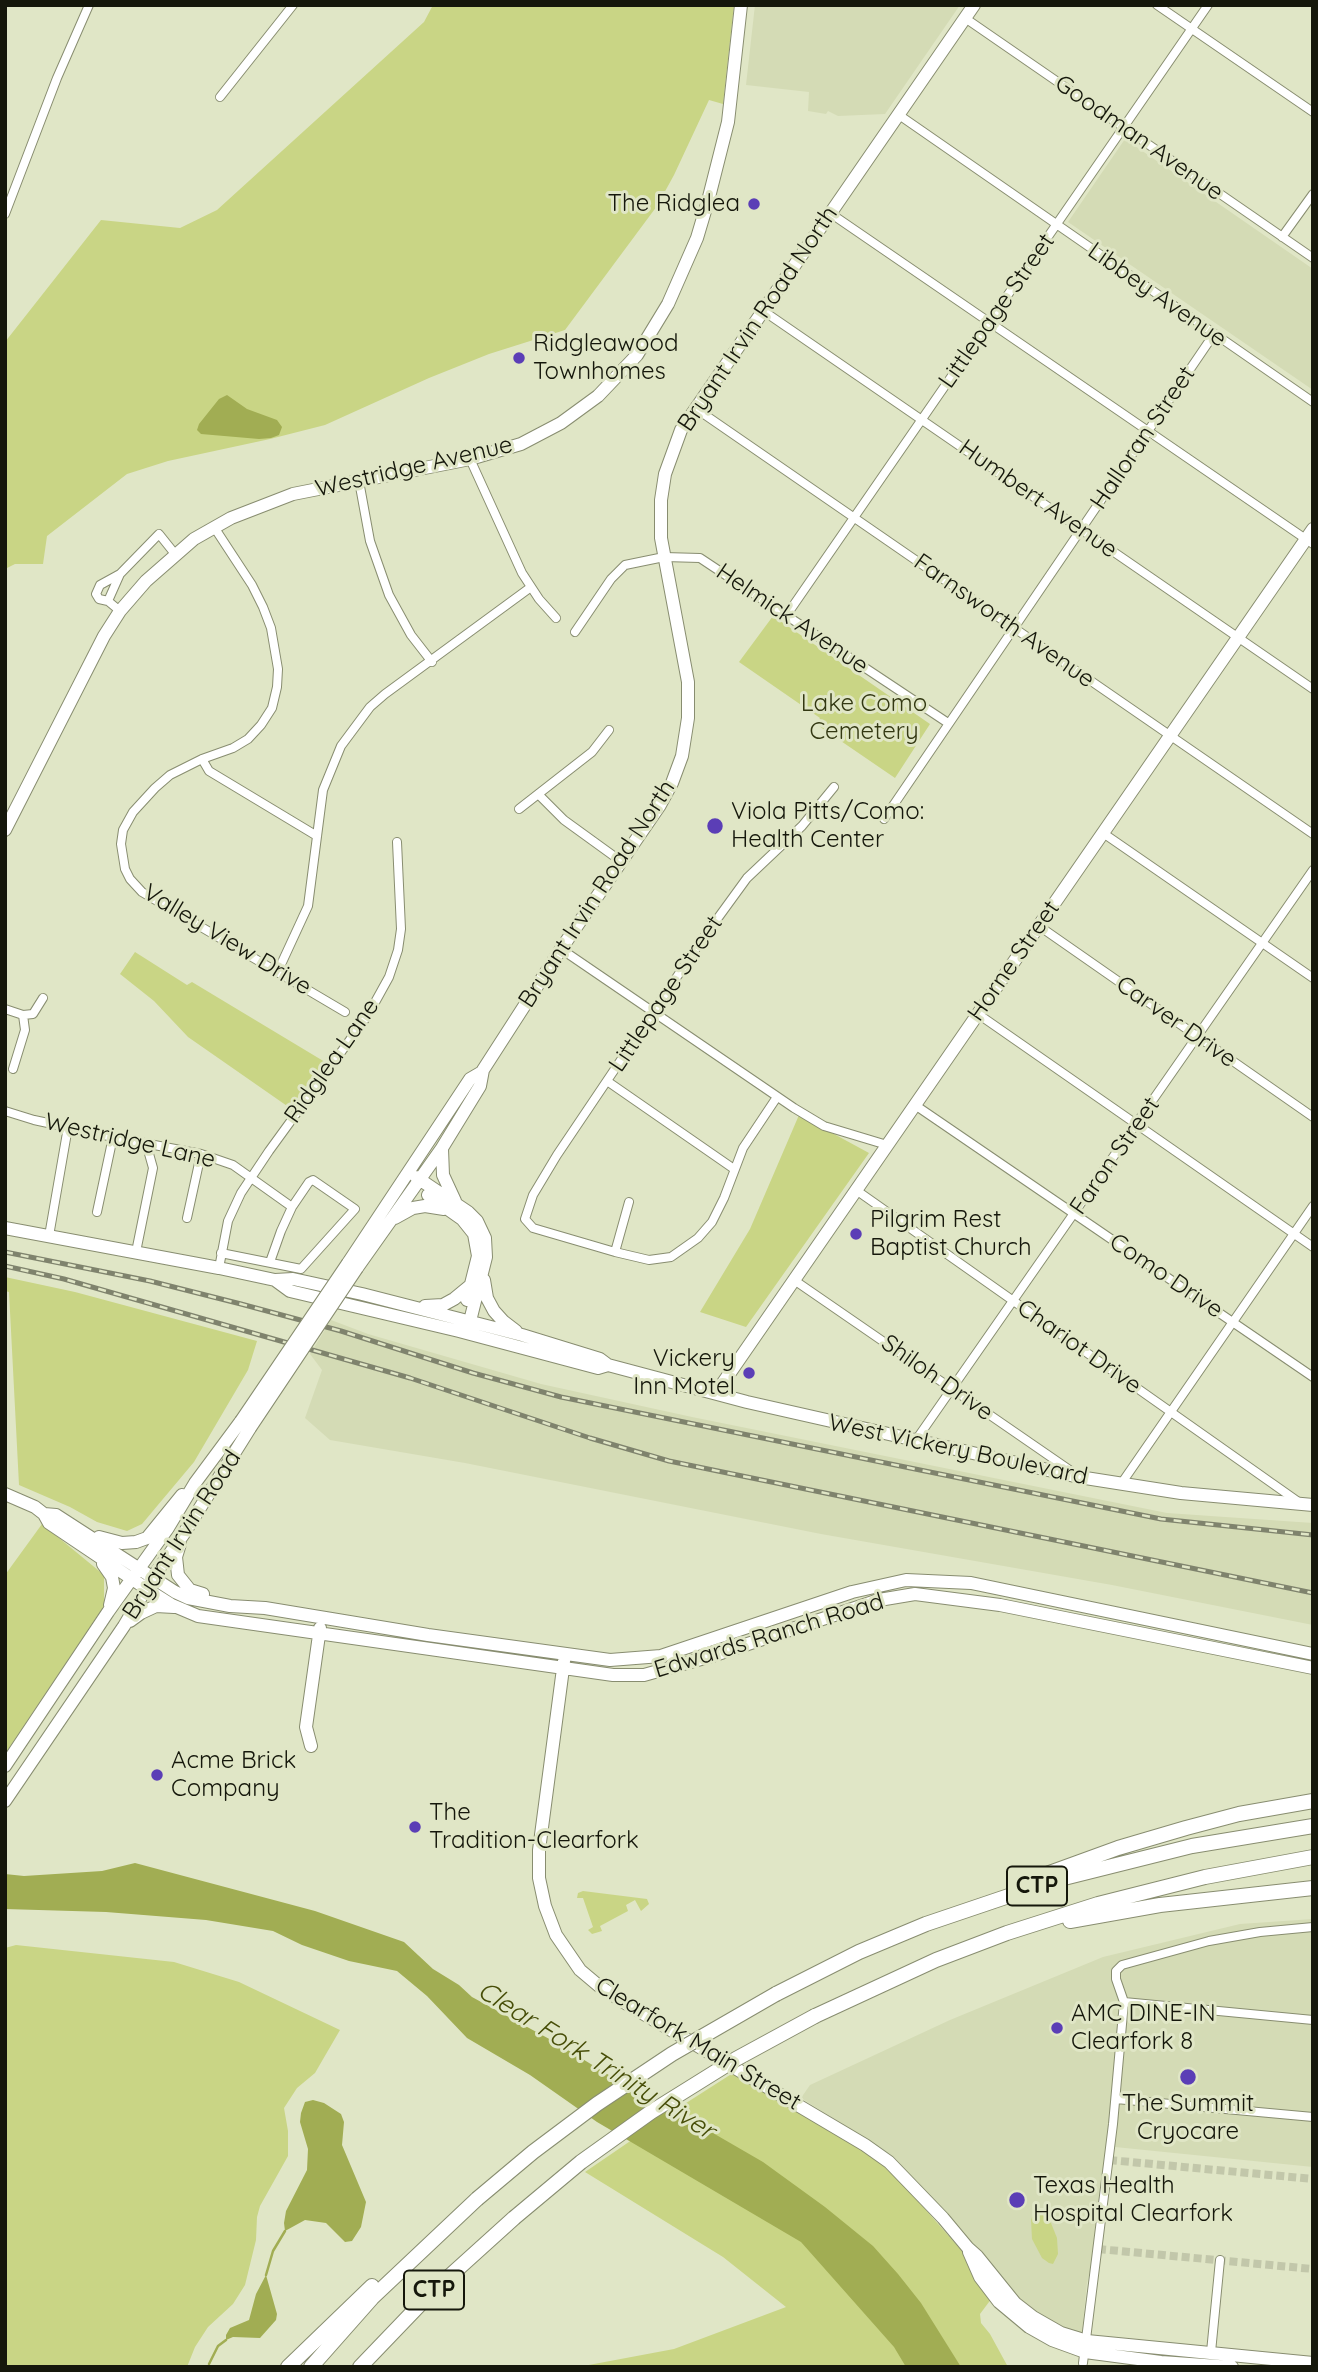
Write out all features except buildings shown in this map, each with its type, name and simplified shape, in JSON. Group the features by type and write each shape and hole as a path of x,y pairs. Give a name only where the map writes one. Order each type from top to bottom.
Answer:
{"highway":[{"path":"926,1924 1068,1865 1118,1848 1213,1821 1313,1801"},
{"name":"CTP","path":"311,2367 372,2298 418,2252 543,2144 606,2098 699,2037 776,1994 859,1952 926,1924 1056,1880 1115,1863 1202,1844 1313,1826"},
{"name":"CTP","path":"360,2367 431,2293 581,2162 661,2105 736,2059 815,2016 891,1979 1007,1933 1098,1904 1174,1884 1313,1857"},
{"path":"1007,1933 1160,1905 1313,1888"},
{"path":"288,2367 372,2287 418,2252"}],"street":[{"path":"5,214 57,78 89,5"},
{"path":"220,97 293,5"},
{"name":"Westridge Avenue","path":"5,830 82,675 120,611 146,581 175,554 214,527 266,503 293,494 470,459 521,444 561,423 597,396 637,355 660,320 697,238 727,122 740,5"},
{"name":"Bryant Irvin Road North","path":"352,1266 413,1179 442,1148 480,1086 482,1072 672,783 682,756 688,718 686,666 664,557 660,519 665,474 677,439 762,310 974,5"},
{"path":"1157,5 1313,113"},
{"name":"Littlepage Street","path":"786,616 1208,5"},
{"name":"Goodman Avenue","path":"965,18 1313,258"},
{"name":"Libbey Avenue","path":"899,115 1313,402"},
{"path":"1283,237 1313,194"},
{"path":"830,213 1310,538"},
{"name":"Humbert Avenue","path":"762,310 1313,689"},
{"name":"Halloran Street","path":"884,819 1214,334"},
{"name":"Farnsworth Avenue","path":"695,408 1313,834"},
{"path":"470,459 522,573 556,618"},
{"path":"359,481 370,541 389,595 411,635 432,662"},
{"path":"214,527 263,607 276,650 278,687 272,708 248,739 233,748 202,759 209,771 317,836"},
{"path":"108,601 113,576 120,574 159,534 175,554"},
{"name":"Horne Street","path":"716,1393 1238,637 1310,538"},
{"path":"575,632 611,579 625,565 664,557"},
{"name":"Helmick Avenue","path":"664,557 700,558 948,723"},
{"path":"110,584 100,585 96,594 99,599 108,601 120,611"},
{"path":"278,971 308,906 323,790 341,746 370,707 385,694 531,587"},
{"path":"519,809 592,752 609,730"},
{"name":"Valley View Drive","path":"202,759 170,775 133,812 123,830 121,844 122,858 130,879 142,892 345,1012"},
{"name":"Littlepage Street","path":"615,1252 533,1228 525,1219 533,1195 607,1081 740,887 753,871 813,815 834,787"},
{"path":"538,794 564,820 622,862"},
{"path":"1103,833 1313,978"},
{"name":"Ridglea Lane","path":"219,1268 228,1221 241,1193 368,1015 389,977 398,950 401,929 397,842"},
{"name":"Faron Street","path":"916,1440 1313,870"},
{"name":"Carver Drive","path":"1039,926 1313,1117"},
{"path":"561,949 777,1097 824,1126 887,1145"},
{"path":"5,1009 23,1015 33,1014 43,998"},
{"path":"978,1014 1313,1247"},
{"path":"13,1069 24,1030 23,1015"},
{"name":"Bryant Irvin Road North","path":"352,1266 392,1220 470,1079 482,1072"},
{"path":"607,1081 734,1170"},
{"path":"629,1202 615,1252 649,1260 671,1257 684,1249 712,1222 743,1148 777,1097"},
{"name":"Como Drive","path":"915,1105 1313,1377"},
{"name":"Westridge Lane","path":"5,1111 113,1137 201,1154 233,1166 292,1207"},
{"path":"49,1236 68,1127"},
{"path":"97,1212 113,1137"},
{"path":"136,1252 153,1168 146,1143"},
{"path":"442,1148 443,1175 454,1208"},
{"path":"187,1218 201,1154"},
{"path":"413,1179 454,1208 477,1240 478,1256 465,1326"},
{"path":"221,1253 301,1269 355,1209 313,1180 309,1182 292,1207 270,1262"},
{"name":"Chariot Drive","path":"856,1190 1307,1504"},
{"path":"1121,1484 1313,1206"},
{"path":"392,1220 413,1208 454,1208 468,1212 483,1231 486,1257 483,1273 465,1326"},
{"name":"West Vickery Boulevard","path":"5,1228 275,1280 293,1279 384,1300 598,1368 608,1365"},
{"name":"Bryant Irvin Road","path":"5,1801 124,1626 145,1588 183,1535 246,1424 352,1266"},
{"path":"483,1273 487,1298 494,1311 522,1335"},
{"name":"West Vickery Boulevard","path":"275,1280 289,1290 522,1335 600,1359 608,1365 716,1393 851,1427 1079,1477 1229,1499 1307,1504"},
{"name":"Shiloh Drive","path":"794,1280 1079,1477"},
{"path":"384,1300 417,1306 443,1305 471,1285"},
{"name":"Bryant Irvin Road","path":"5,1766 182,1507 195,1483 246,1424"},
{"path":"79,1536 117,1542 142,1540 157,1528 195,1483"},
{"path":"5,1494 35,1507 44,1514 56,1515 108,1569 114,1588 108,1612"},
{"path":"183,1535 175,1566 179,1578 190,1590 234,1598 265,1608"},
{"name":"Edwards Ranch Road","path":"79,1536 140,1568 188,1598 610,1660 661,1656 852,1592 906,1580 971,1583 1313,1654"},
{"name":"Edwards Ranch Road","path":"79,1536 132,1580 176,1607 198,1615 613,1675 644,1675 831,1618 879,1600 915,1594 1000,1605 1313,1668"},
{"path":"968,1601 971,1583"},
{"path":"124,1626 141,1612 156,1606 176,1607"},
{"path":"311,1745 306,1727 322,1617"},
{"path":"394,1645 428,1642 437,1636"},
{"path":"692,1646 697,1660"},
{"name":"Clearfork Main Street","path":"565,1654 539,1850 539,1878 545,1906 556,1935 580,1970 599,1986 890,2162 968,2248 977,2272 988,2289 1011,2314 1052,2340 1085,2352 1161,2362 1232,2367"},
{"path":"1085,2352 1116,2099 1124,2002 1116,1974 1122,1965 1209,1941 1260,1932 1313,1927"},
{"path":"1124,2002 1313,2021"},
{"path":"1116,2099 1313,2117"},
{"path":"1211,2352 1220,2260"},
{"name":"Clearfork Main Street","path":"1085,2352 1211,2352 1313,2363"}],"shaded area":[{"path":"755,5 960,5 885,114 838,116 828,111 826,114 808,111 809,92 746,85"},
{"path":"1125,139 1313,269 1313,390 1068,222"},
{"path":"227,395 247,409 277,420 282,427 279,435 259,439 201,434 197,430 199,424 219,399"},
{"path":"331,1320 368,1334 541,1384 692,1417 1167,1513 1313,1523 1313,1625 1112,1585 821,1534 465,1463 330,1440 305,1418 322,1370 310,1354"},
{"path":"135,1863 315,1911 404,1942 433,1969 459,1985 472,1997 553,2041 686,2122 706,2129 763,2162 825,2207 873,2246 898,2274 921,2303 961,2367 906,2367 894,2347 801,2242 597,2122 530,2075 467,2038 427,1996 397,1971 349,1961 302,1945 273,1931 206,1920 106,1912 5,1909 5,1874 24,1876 102,1871"},
{"path":"1313,1919 1313,2167 1115,2147 1108,2141 1082,2332 1078,2334 1029,2312 962,2230 893,2156 801,2098 810,2085 950,2020 1103,1957 1240,1924"},
{"path":"313,2100 324,2103 341,2114 344,2122 342,2145 366,2202 361,2227 352,2241 345,2242 326,2223 305,2220 285,2231 286,2211 307,2170 308,2149 300,2122 301,2113 305,2102"},
{"path":"266,2275 277,2314 276,2320 260,2338 233,2337 226,2340 230,2328 249,2320 256,2294"}],"green space":[{"path":"433,5 734,5 723,104 709,100 657,206 565,330 489,354 325,425 168,461 127,474 47,536 43,564 15,564 5,569 5,342 101,220 180,228 217,210 424,22"},
{"name":"Lake Como Cemetery","path":"773,616 930,724 895,778 816,724 820,718 739,662"},
{"path":"135,952 187,985 192,982 325,1062 290,1108 188,1037 154,1001 120,974"},
{"path":"799,1115 869,1153 746,1327 700,1312 750,1229"},
{"path":"5,1277 75,1292 257,1341 248,1370 194,1462 142,1524 127,1531 97,1522 19,1485 9,1292 5,1291"},
{"path":"42,1524 104,1575 104,1606 5,1754 5,1575"},
{"path":"583,1891 647,1899 649,1904 641,1911 635,1900 626,1905 628,1911 600,1926 602,1931 592,1934 588,1930 593,1927 583,1898 577,1898 578,1893"},
{"path":"16,1945 174,1962 239,1982 340,2030 315,2073 297,2088 284,2108 288,2156 260,2206 256,2240 245,2285 233,2304 208,2327 195,2347 187,2367 5,2367 5,1948"},
{"path":"733,2073 875,2158 902,2183 962,2251 976,2277 992,2298 980,2314 981,2323 1008,2367 578,2367 674,2349 786,2307 723,2257 585,2172"},
{"path":"1039,2211 1051,2223 1057,2238 1058,2254 1053,2264 1042,2258 1032,2239 1031,2220 1034,2212"}],"waterway":[{"path":"266,2275 273,2251 285,2231"},
{"path":"209,2364 218,2346 226,2340"}],"tunnel":[{"path":"1109,2160 1313,2179"},
{"path":"1098,2249 1313,2269"}],"railway":[{"path":"5,1252 150,1281 241,1304 561,1397 1161,1519 1313,1535"},
{"path":"5,1266 64,1279 410,1378 590,1438 669,1461 1313,1593"}],"place":[{"name":"The Ridglea","path":"754,204"},
{"name":"Ridgleawood Townhomes","path":"519,358"},
{"name":"Viola Pitts/Como: Health Center","path":"715,826"},
{"name":"Pilgrim Rest Baptist Church","path":"856,1234"},
{"name":"Vickery Inn Motel","path":"749,1373"},
{"name":"Acme Brick Company","path":"157,1775"},
{"name":"The Tradition-Clearfork","path":"415,1827"},
{"name":"AMC DINE-IN Clearfork 8","path":"1057,2028"},
{"name":"The Summit Cryocare","path":"1188,2077"},
{"name":"Texas Health Hospital Clearfork","path":"1017,2200"}],"water label":[{"name":"Clear Fork Trinity River","path":"596,2061"}]}
